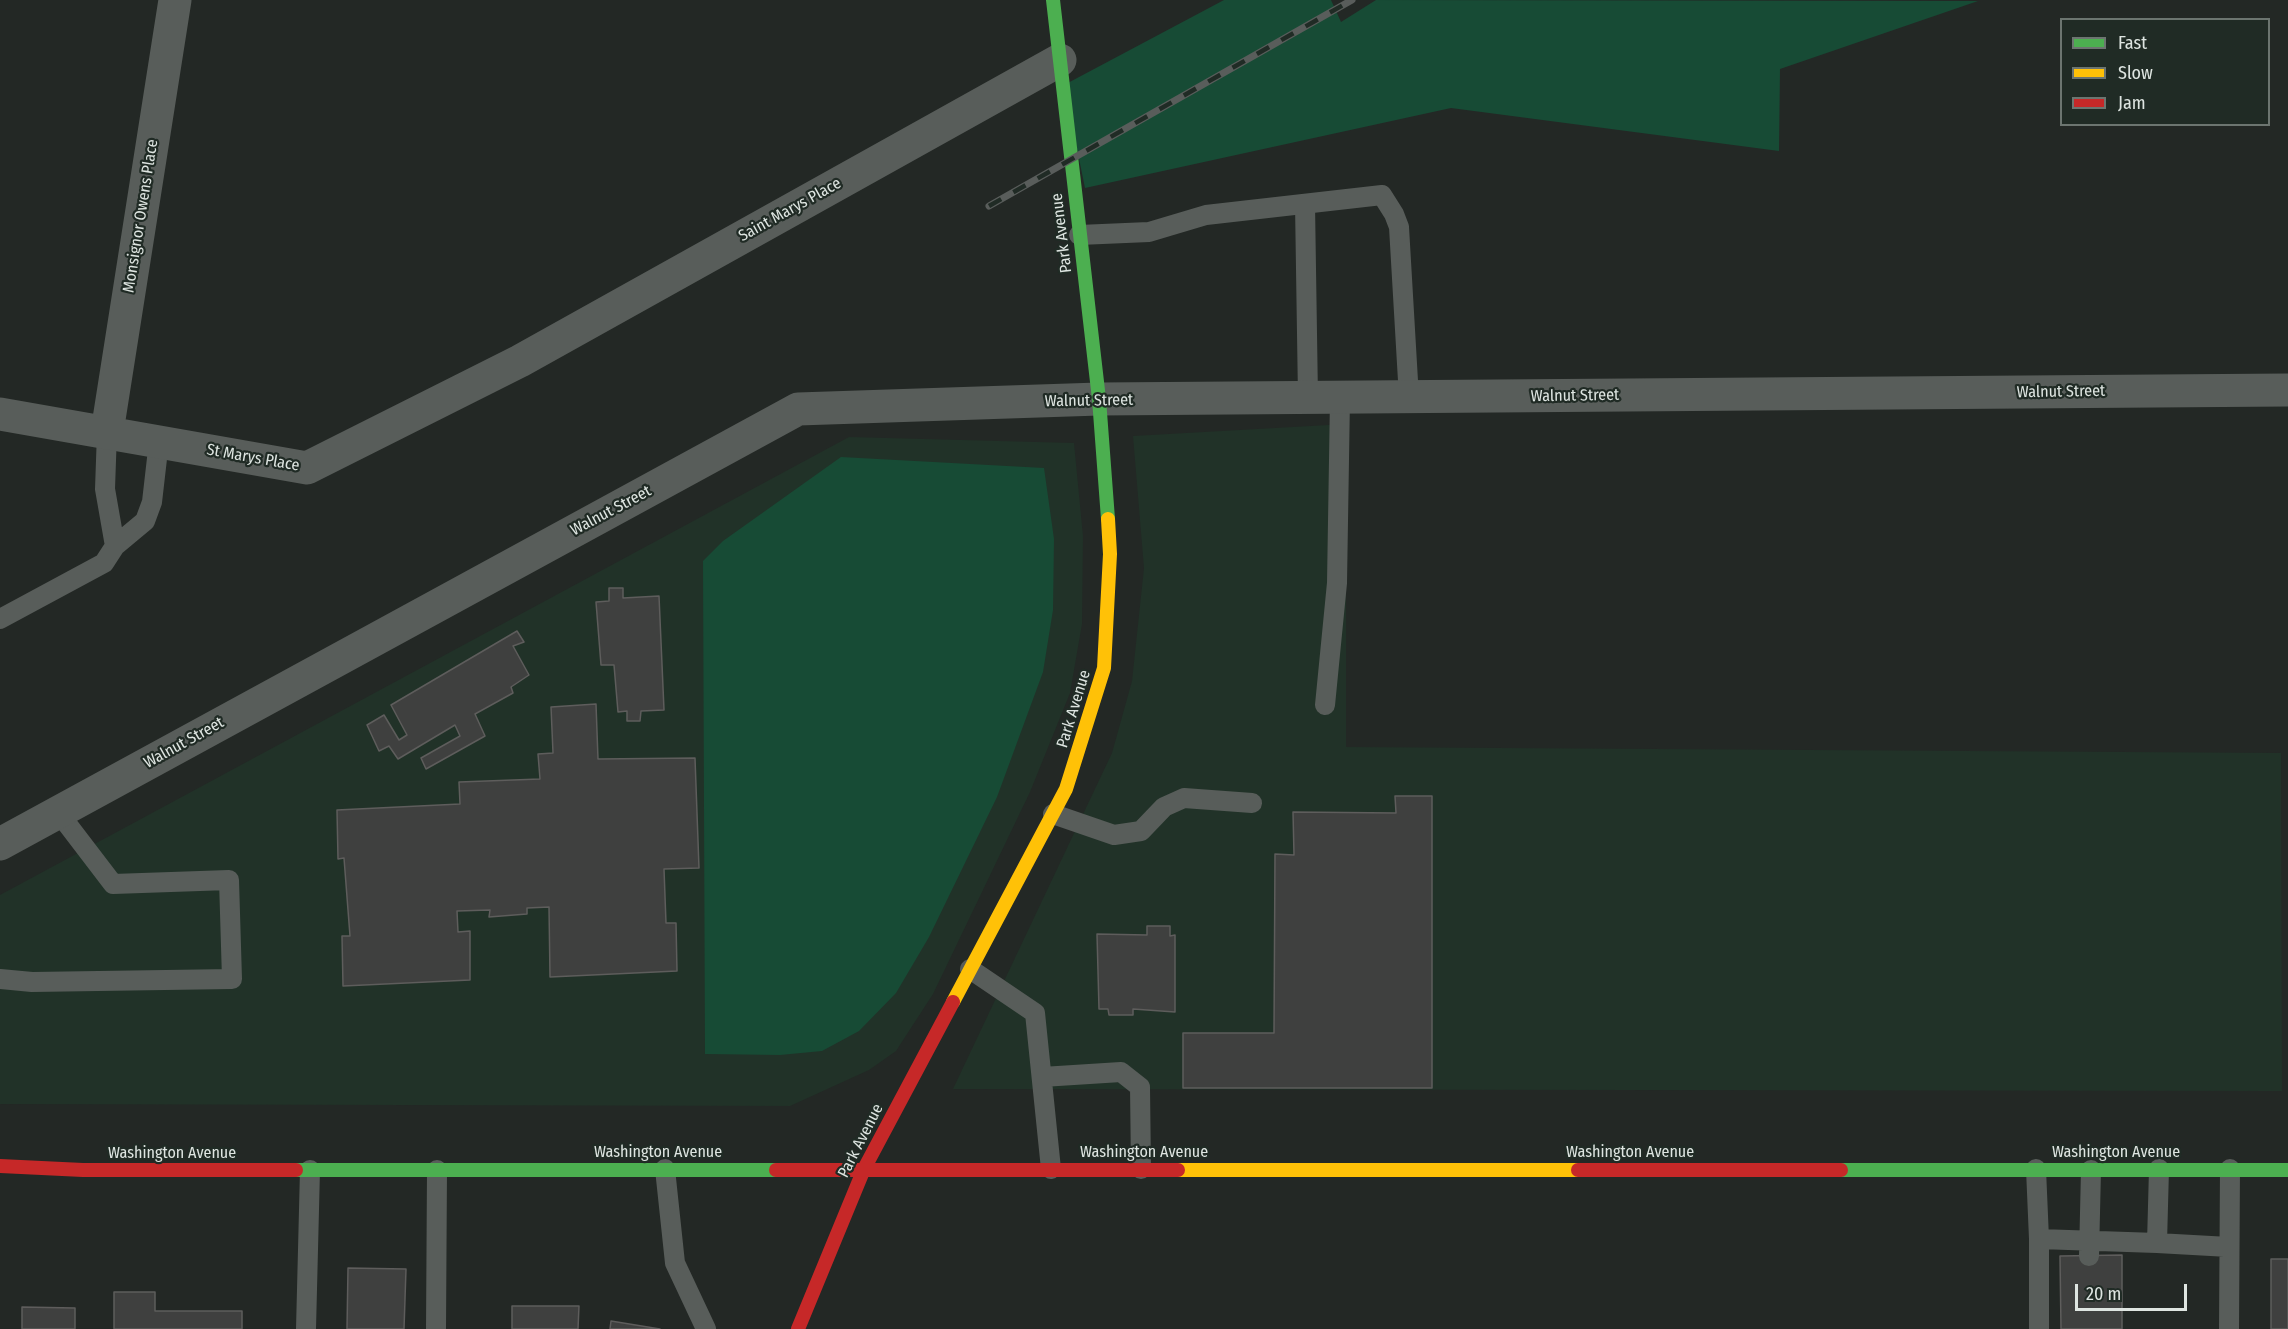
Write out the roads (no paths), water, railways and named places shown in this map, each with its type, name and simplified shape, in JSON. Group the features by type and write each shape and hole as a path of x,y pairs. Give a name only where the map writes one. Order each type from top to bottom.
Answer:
{"main road":[{"name":"Park Avenue","path":"798,1329 864,1169 1066,789 1104,668 1110,554 1099,399 1053,0"},
{"name":"Washington Avenue","path":"0,1166 83,1170 2288,1170"}],"street":[{"name":"Monsignor Owens Place","path":"107,432 175,0"},
{"name":"Saint Marys Place","path":"520,361 1060,60"},
{"name":"St Marys Place","path":"0,414 307,468 520,361"},
{"name":"Walnut Street","path":"0,844 798,410 1099,399 2288,390"}],"lane":[{"path":"1079,235 1149,232 1206,215 1382,195 1394,214 1398,227 1409,398"},
{"path":"1305,204 1308,398"},
{"path":"1325,705 1337,583 1340,398"},
{"path":"107,432 105,489 116,546"},
{"path":"0,619 104,563 116,546 145,521 153,502 159,441"},
{"path":"1053,814 1114,835 1141,831 1164,807 1184,798 1252,803"},
{"path":"0,979 32,982 232,979 229,880 113,884 58,812"},
{"path":"970,969 1035,1013 1051,1169"},
{"path":"1042,1077 1121,1072 1140,1087 1142,1169"},
{"path":"665,1169 675,1263 706,1329"},
{"path":"2036,1169 2039,1329"},
{"path":"2157,1243 2159,1169"},
{"path":"306,1329 310,1170"},
{"path":"436,1329 437,1170"},
{"path":"2089,1248 2091,1170"},
{"path":"2229,1329 2230,1170"},
{"path":"2039,1239 2089,1248 2157,1243 2229,1247"}],"railway":[{"path":"989,206 1352,0"}]}
